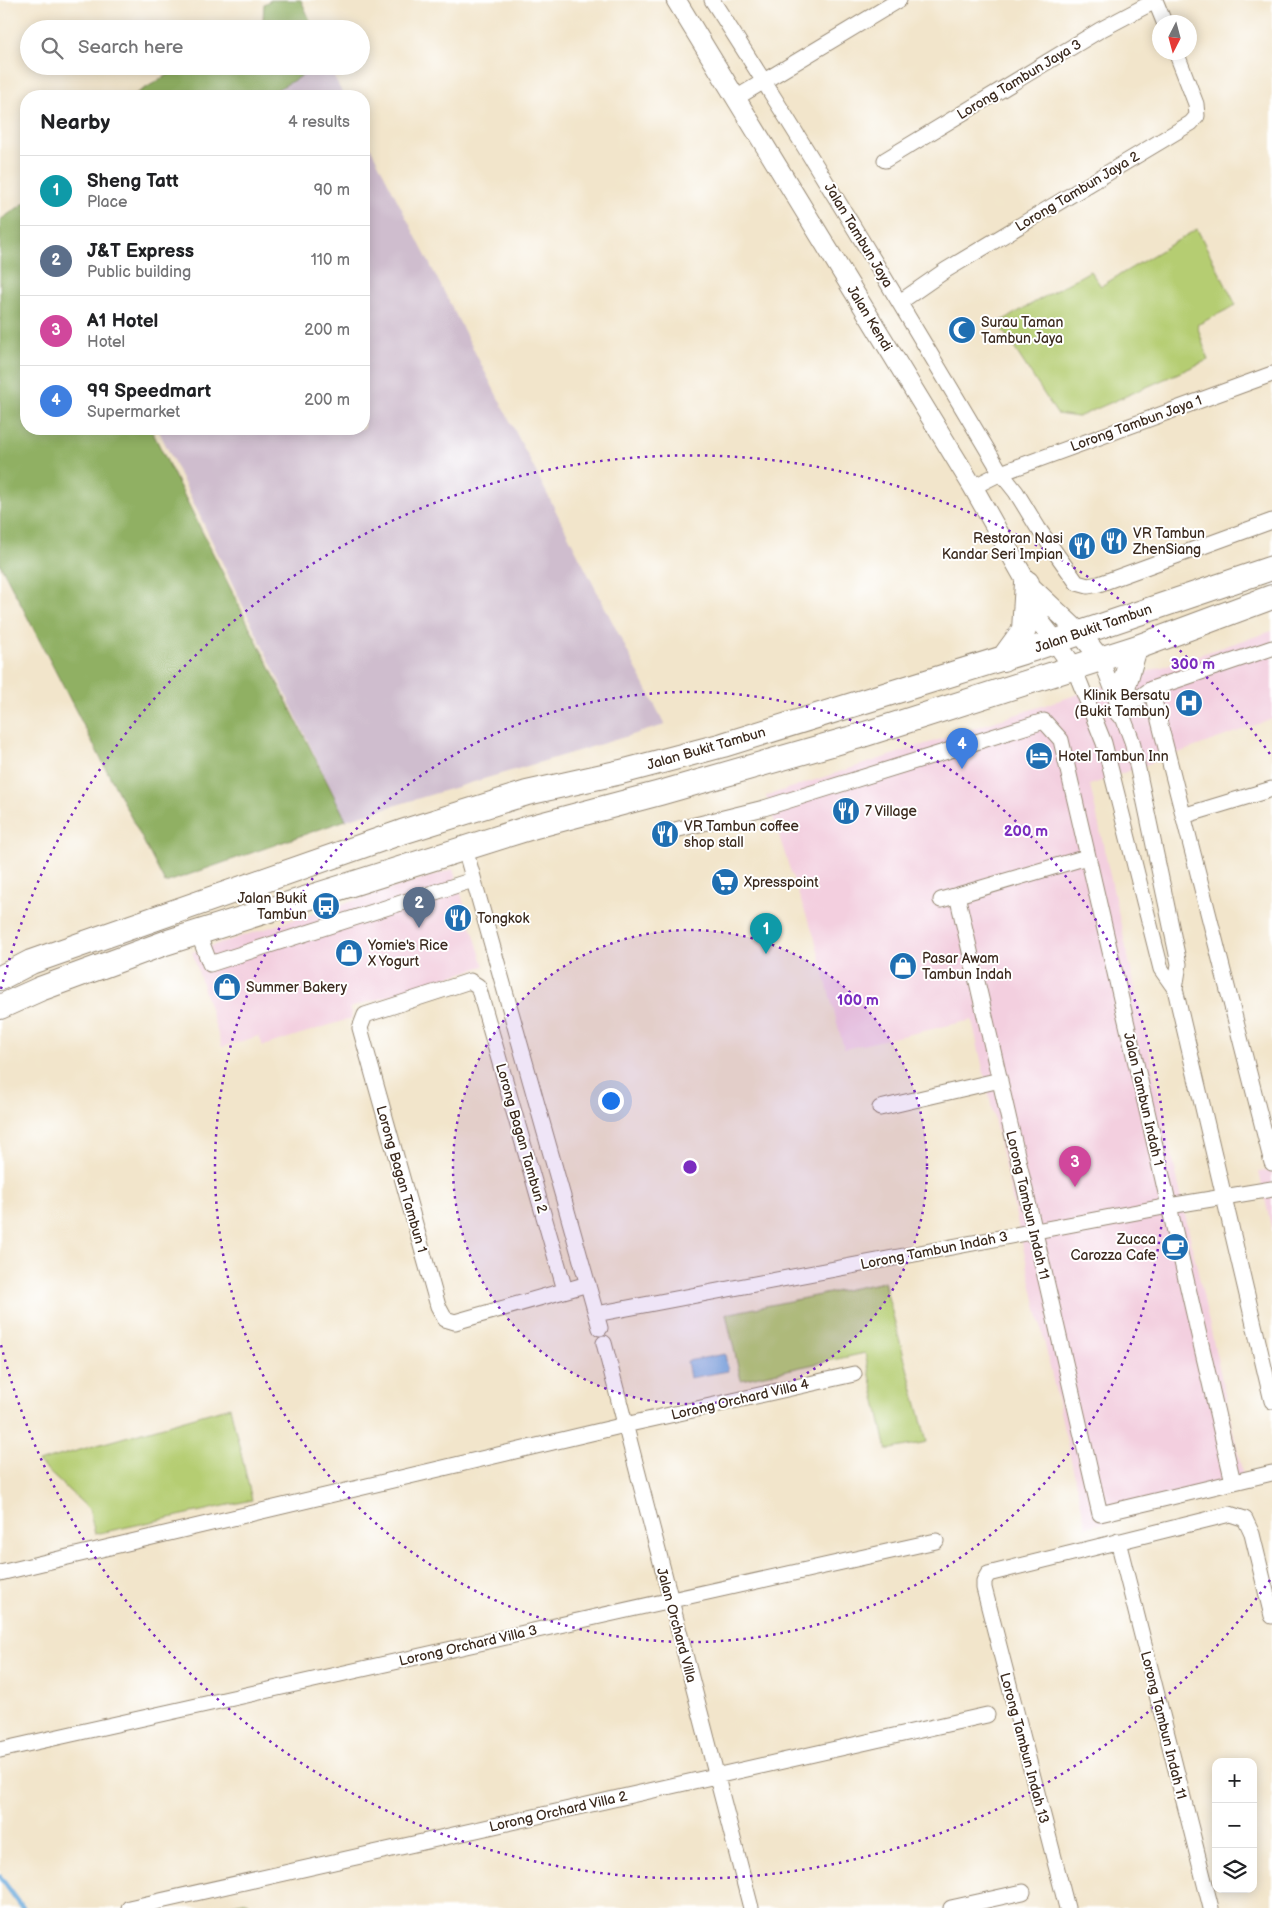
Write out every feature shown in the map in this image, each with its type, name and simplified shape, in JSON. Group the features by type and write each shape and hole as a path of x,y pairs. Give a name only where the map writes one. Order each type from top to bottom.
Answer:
{"main road":[{"name":"Jalan Bukit Tambun","path":"0,978 31,962 411,829 527,793 621,772 723,745 1003,658 1272,568"},
{"path":"1003,658 1024,630 1027,583"},
{"path":"0,1007 66,979 198,933 532,827 856,737 1135,648 1272,597"},
{"path":"1121,710 1124,685 1135,648"}],"street":[{"name":"Jalan Kendi","path":"676,0 973,487 1027,583 1040,622 1055,640"},
{"name":"Jalan Tambun Jaya","path":"712,0 764,80 900,302 1000,473 1016,492 1038,528 1077,583 1088,586 1099,584 1272,521"},
{"path":"736,98 899,0"},
{"path":"1155,0 1161,15"},
{"name":"Lorong Tambun Jaya 3","path":"885,160 1100,30 1155,0"},
{"name":"Lorong Tambun Jaya 2","path":"900,302 946,270 1191,124 1197,116 1196,104 1179,60"},
{"name":"Lorong Tambun Jaya 1","path":"1000,473 1272,374"},
{"path":"973,487 1000,473"},
{"path":"1027,583 1079,632 1101,659 1121,710 1132,741 1179,964 1175,989"},
{"path":"1055,640 1074,668 1104,743 1161,969 1175,989 1272,1401"},
{"path":"1121,710 1151,689 1272,648"},
{"path":"1151,689 1272,1162"},
{"name":"Jalan Tambun Indah 1","path":"671,831 764,808 1044,721 1061,740 1233,1482"},
{"path":"1183,816 1272,788"},
{"path":"465,848 588,1284 565,1290"},
{"path":"941,900 1088,857"},
{"path":"198,933 210,964 473,880"},
{"name":"Lorong Tambun Indah 11","path":"957,895 1100,1514 1233,1482"},
{"name":"Lorong Bagan Tambun 1","path":"478,986 470,981 365,1015 360,1028 438,1306 445,1319 455,1322 565,1290"},
{"name":"Lorong Bagan Tambun 2","path":"478,986 565,1290"},
{"path":"880,1108 1000,1080"},
{"name":"Lorong Tambun Indah 3","path":"588,1284 598,1321 1034,1231 1272,1188"},
{"name":"Jalan Orchard Villa","path":"604,1343 751,1908"},
{"name":"Lorong Orchard Villa 4","path":"0,1573 625,1425 854,1374"},
{"path":"1233,1482 1272,1473"},
{"path":"1118,1541 1230,1514 1245,1519 1252,1534 1272,1616"},
{"name":"Lorong Orchard Villa 3","path":"0,1750 936,1540"},
{"name":"Lorong Tambun Indah 11","path":"1118,1541 1211,1908"},
{"name":"Lorong Tambun Indah 13","path":"1067,1908 984,1588 984,1581 988,1574 1118,1541"},
{"name":"Lorong Orchard Villa 2","path":"129,1908 987,1715"},
{"path":"951,1908 1022,1892"}],"shaded area":[{"path":"304,75 333,75 341,90 276,90"},
{"path":"370,147 665,725 346,820 161,435 370,435"},
{"path":"1272,631 1272,719 1090,785 1246,1489 1086,1527 972,1020 844,1049 814,936 766,796"},
{"path":"453,869 484,966 350,1008 352,1018 263,1046 259,1036 222,1047 192,952"},
{"path":"1272,1170 1272,1231 1259,1172"}],"green space":[{"path":"271,0 301,0 310,20 263,20 264,4"},
{"path":"168,75 304,75 276,90 142,90"},
{"path":"20,206 20,435 154,435 346,820 165,883 0,564 0,220"},
{"path":"1197,229 1236,305 1197,325 1208,360 1078,417 1057,414 998,323 1090,271 1101,286"},
{"path":"884,1282 927,1442 887,1450 865,1353 741,1380 726,1314"},
{"path":"230,1407 252,1500 95,1534 89,1509 38,1462"},
{"path":"247,1901 249,1908 215,1908"}],"water":[{"path":"725,1354 728,1371 690,1378 687,1361"}],"waterway":[{"path":"0,1877 23,1908"}],"place":[{"name":"Surau Taman Tambun Jaya","path":"962,330"},
{"name":"VR Tambun ZhenSiang","path":"1114,541"},
{"name":"Restoran Nasi Kandar Seri Impian","path":"1082,546"},
{"name":"Klinik Bersatu (Bukit Tambun)","path":"1189,703"},
{"name":"Hotel Tambun Inn","path":"1039,756"},
{"name":"99 Speedmart","path":"962,769"},
{"name":"7 Village","path":"846,811"},
{"name":"VR Tambun coffee shop stall","path":"665,834"},
{"name":"Xpresspoint","path":"725,882"},
{"name":"Jalan Bukit Tambun","path":"326,906"},
{"name":"Tongkok","path":"458,918"},
{"name":"J&T Express","path":"419,928"},
{"name":"Yomie's Rice X Yogurt","path":"349,953"},
{"name":"Sheng Tatt","path":"766,954"},
{"name":"Pasar Awam Tambun Indah","path":"903,966"},
{"name":"Summer Bakery","path":"227,987"},
{"name":"A1 Hotel","path":"1075,1187"},
{"name":"Zucca Carozza Cafe","path":"1175,1247"}]}
